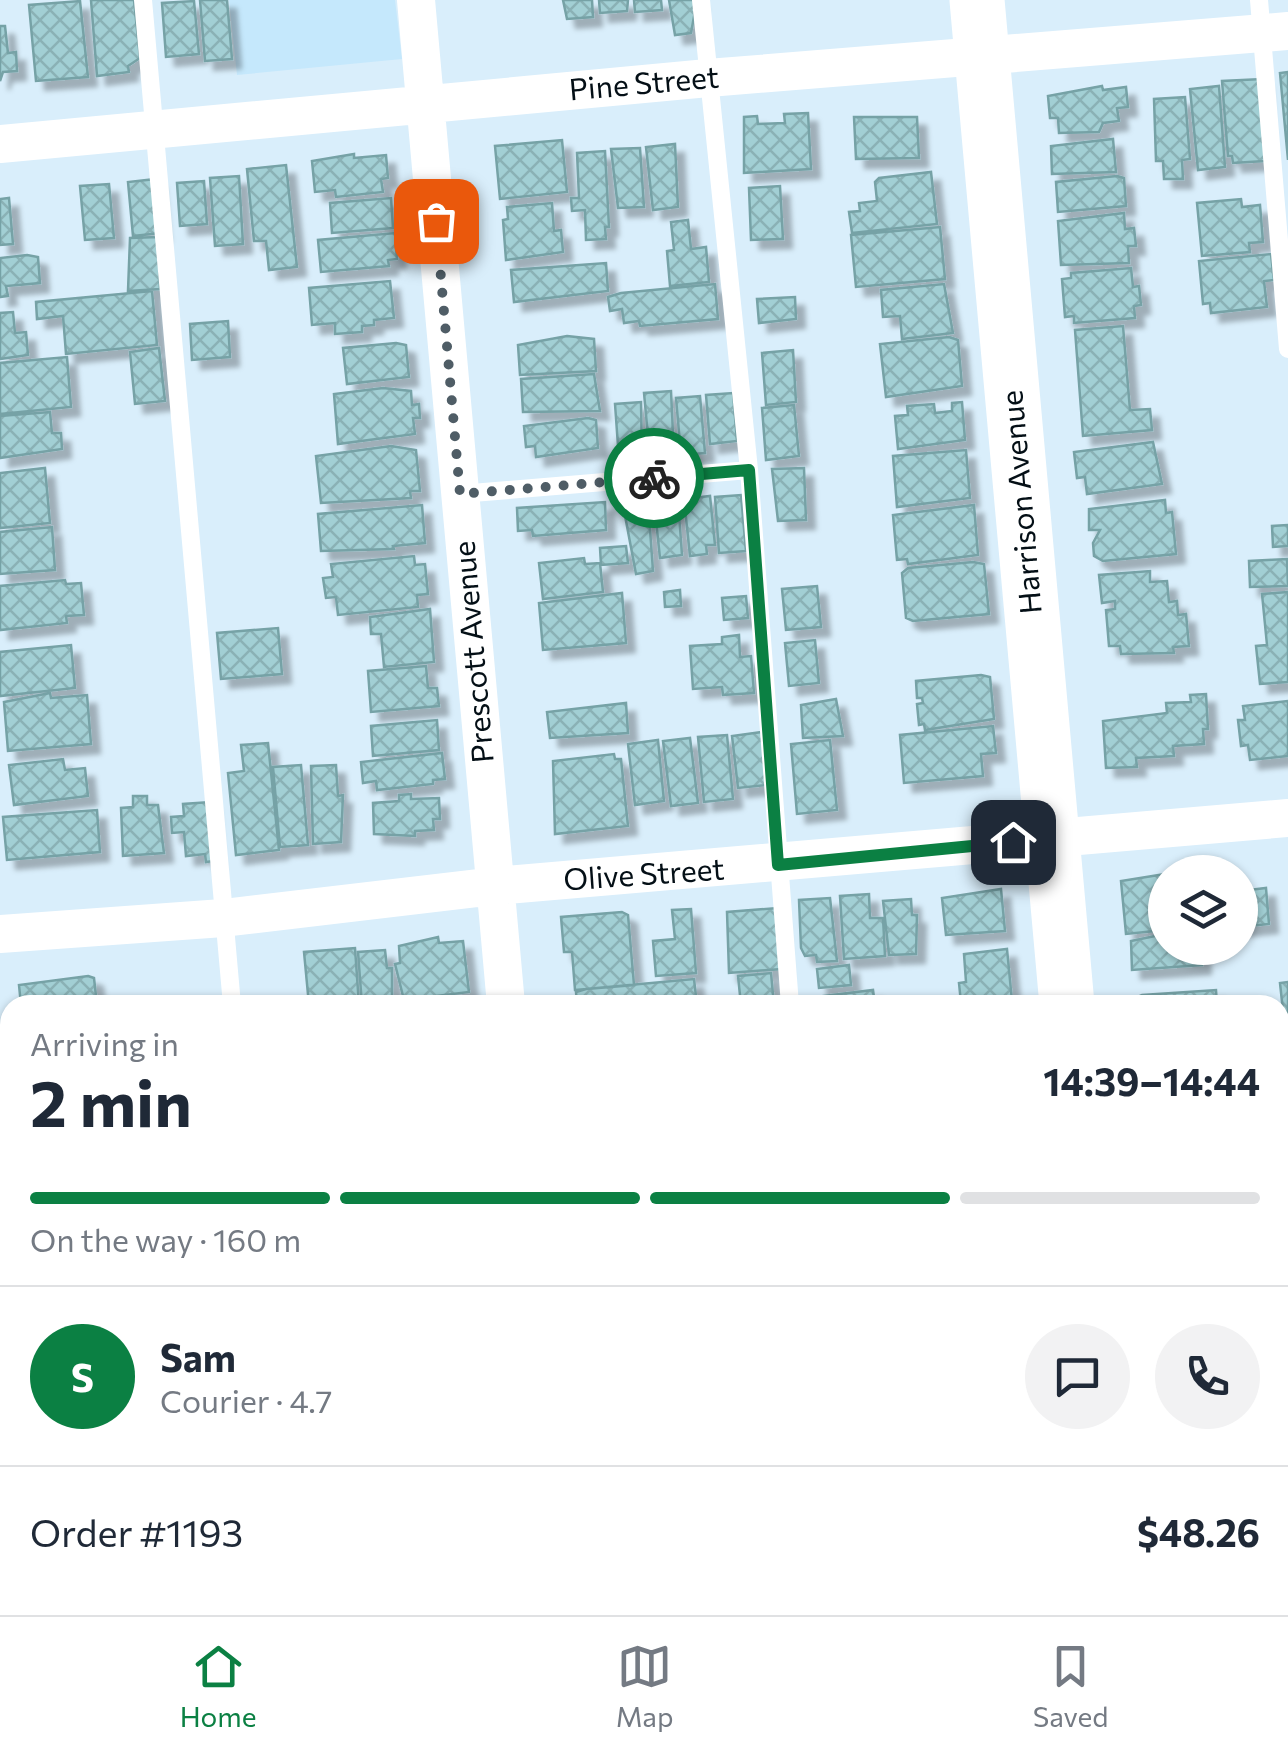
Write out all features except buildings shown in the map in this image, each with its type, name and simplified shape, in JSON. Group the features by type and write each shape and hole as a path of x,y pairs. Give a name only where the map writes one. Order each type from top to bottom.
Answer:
{"main road":[{"name":"Harrison Avenue","path":"977,0 1066,995"}],"street":[{"name":"Prescott Avenue","path":"416,0 505,995"},
{"name":"Pine Street","path":"0,144 982,56 1270,21"},
{"name":"Olive Street","path":"0,934 223,918 495,886 778,865 1288,818"}],"lane":[{"path":"142,0 231,995"},
{"path":"702,0 749,470 789,995"},
{"path":"1270,21 1288,348"},
{"path":"460,494 749,470"}],"shaded area":[{"path":"229,0 395,0 402,59 237,75"}],"way so far":[{"path":"436,221 460,494 654,478"}],"route":[{"path":"654,478 749,470 778,865 1013,842"}]}
